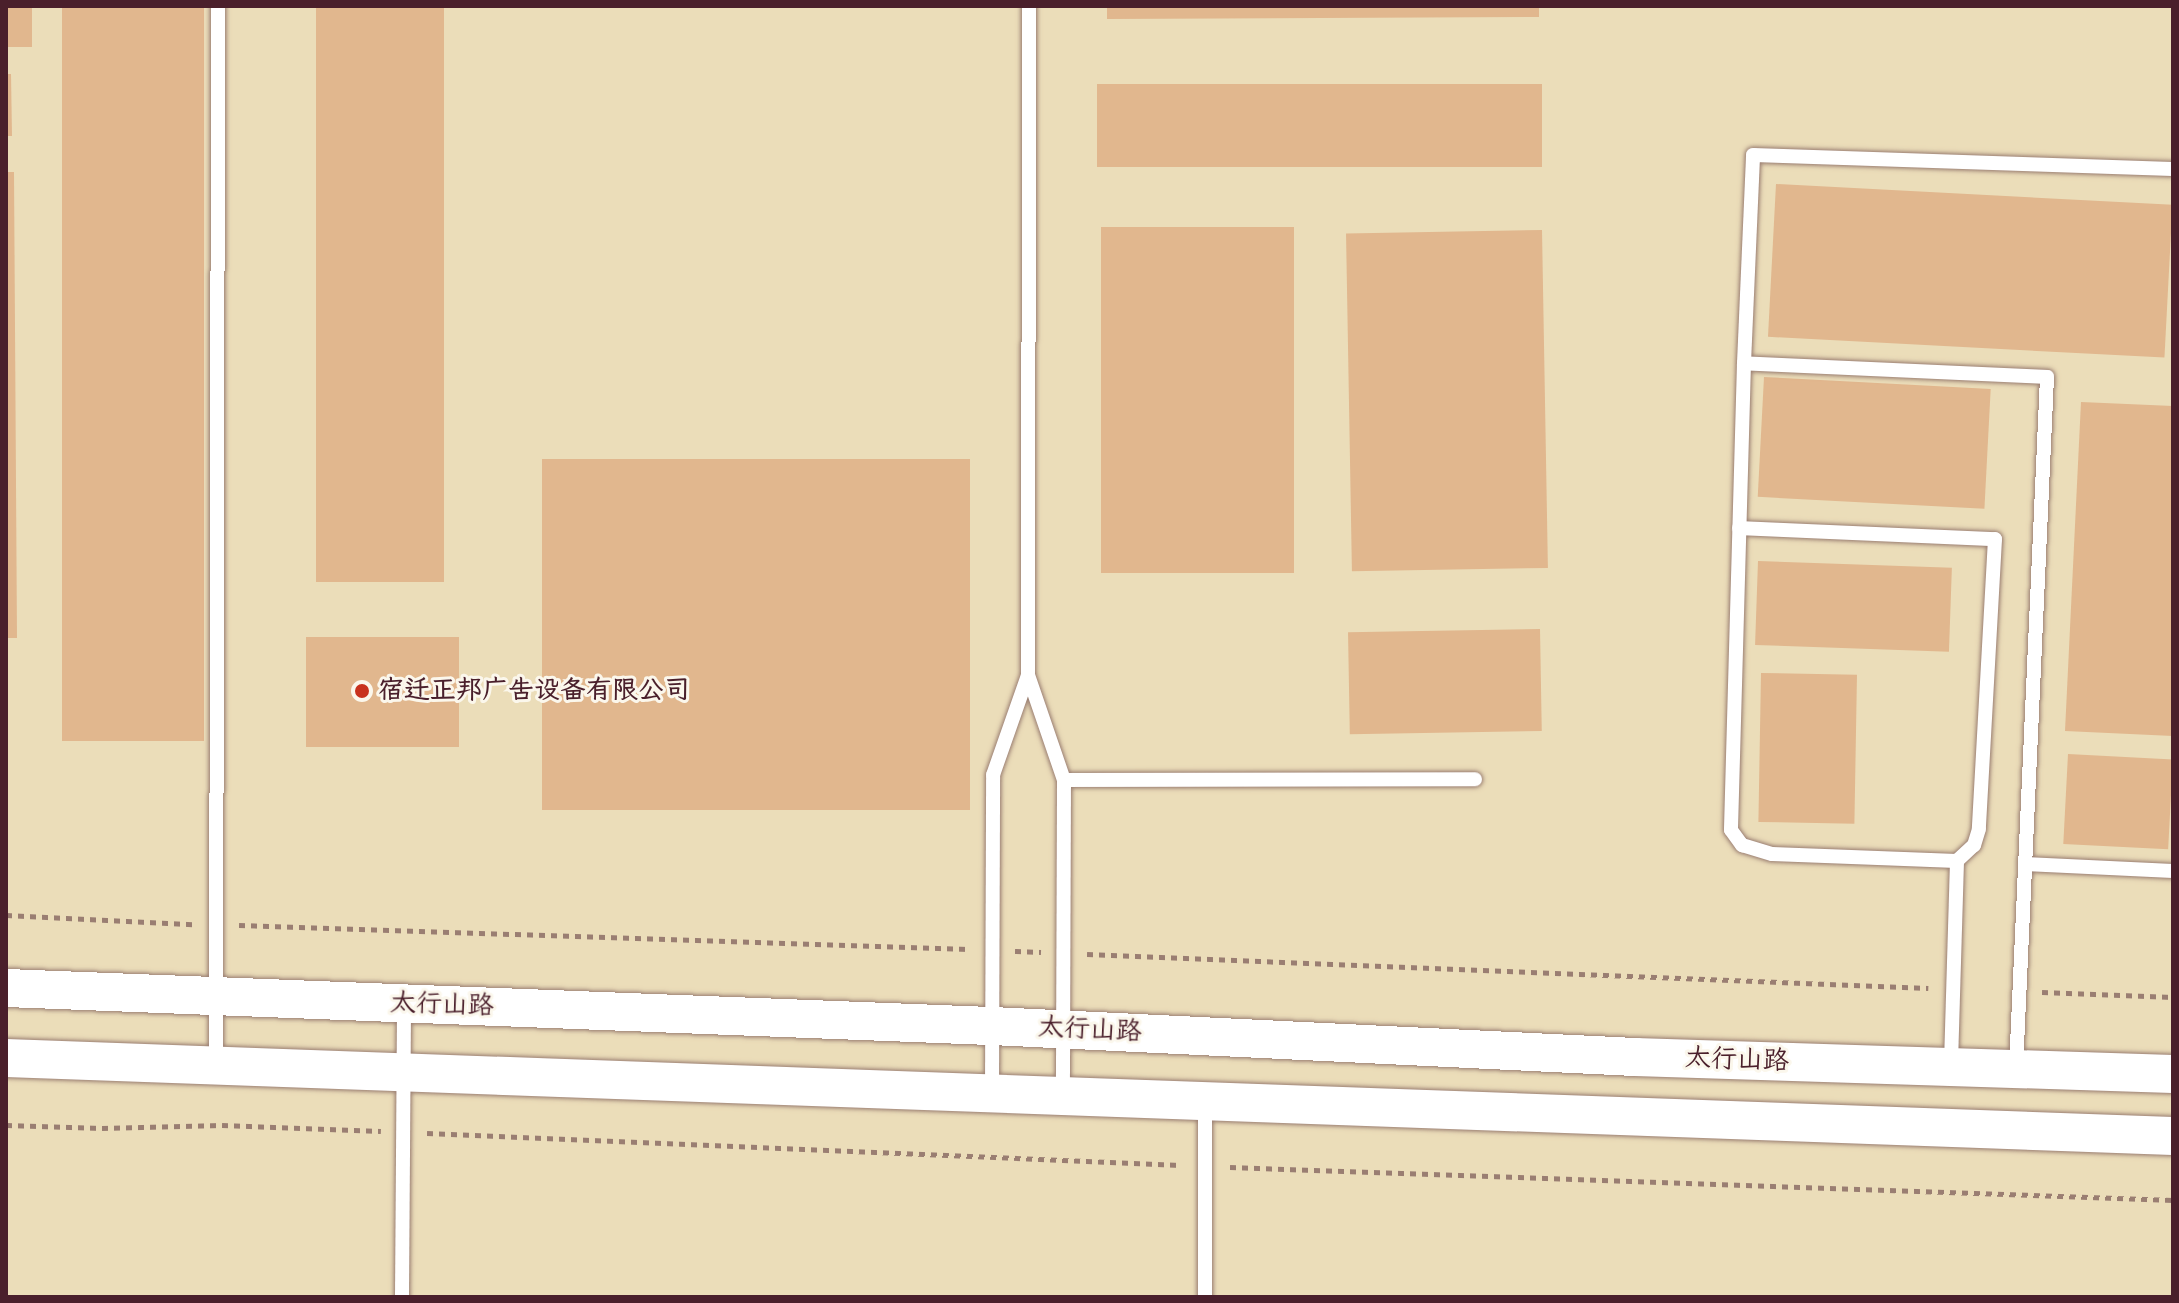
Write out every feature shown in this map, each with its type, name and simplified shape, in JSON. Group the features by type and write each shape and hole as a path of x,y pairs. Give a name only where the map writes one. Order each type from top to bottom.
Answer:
{"street":[{"name":"太行山路","path":"6,988 1063,1029 1635,1057 2173,1074"},
{"path":"6,1058 2173,1136"}],"lane":[{"path":"216,1066 218,6"},
{"path":"1029,6 1028,675 1064,780 1063,1096"},
{"path":"1957,861 1772,854 1742,845 1731,830 1753,155 2173,169"},
{"path":"1744,363 2047,377 2016,1069"},
{"path":"1739,528 1995,539 1979,829 1974,845 1957,861 1951,1067"},
{"path":"992,1093 993,775 1028,675"},
{"path":"1064,780 1475,779"},
{"path":"2025,864 2173,871"},
{"path":"402,1297 404,1004"},
{"path":"1205,1101 1205,1297"}],"path":[{"path":"6,1125 102,1128 222,1125 402,1131 1205,1166 2173,1200"}],"building":[{"path":"6,6 32,6 32,47 6,47"},
{"path":"62,6 204,6 204,741 62,741"},
{"path":"316,6 444,6 444,582 316,582"},
{"path":"1107,6 1539,6 1539,17 1107,19"},
{"path":"6,74 11,74 12,136 6,136"},
{"path":"1097,84 1542,84 1542,167 1097,167"},
{"path":"6,172 14,172 17,638 6,638"},
{"path":"1776,184 2172,205 2164,358 1768,337"},
{"path":"1101,227 1294,227 1294,573 1101,573"},
{"path":"1542,230 1548,568 1352,571 1346,233"},
{"path":"1764,377 1991,389 1984,509 1758,497"},
{"path":"2081,402 2173,406 2173,736 2065,731"},
{"path":"542,459 970,459 970,810 542,810"},
{"path":"1758,561 1952,568 1949,652 1755,645"},
{"path":"1540,629 1542,731 1350,734 1348,632"},
{"path":"306,637 459,637 459,747 306,747"},
{"path":"1761,673 1857,675 1854,824 1758,822"},
{"path":"2068,754 2173,759 2168,849 2063,844"}],"place":[{"name":"宿迁正邦广告设备有限公司","path":"362,691"}]}
